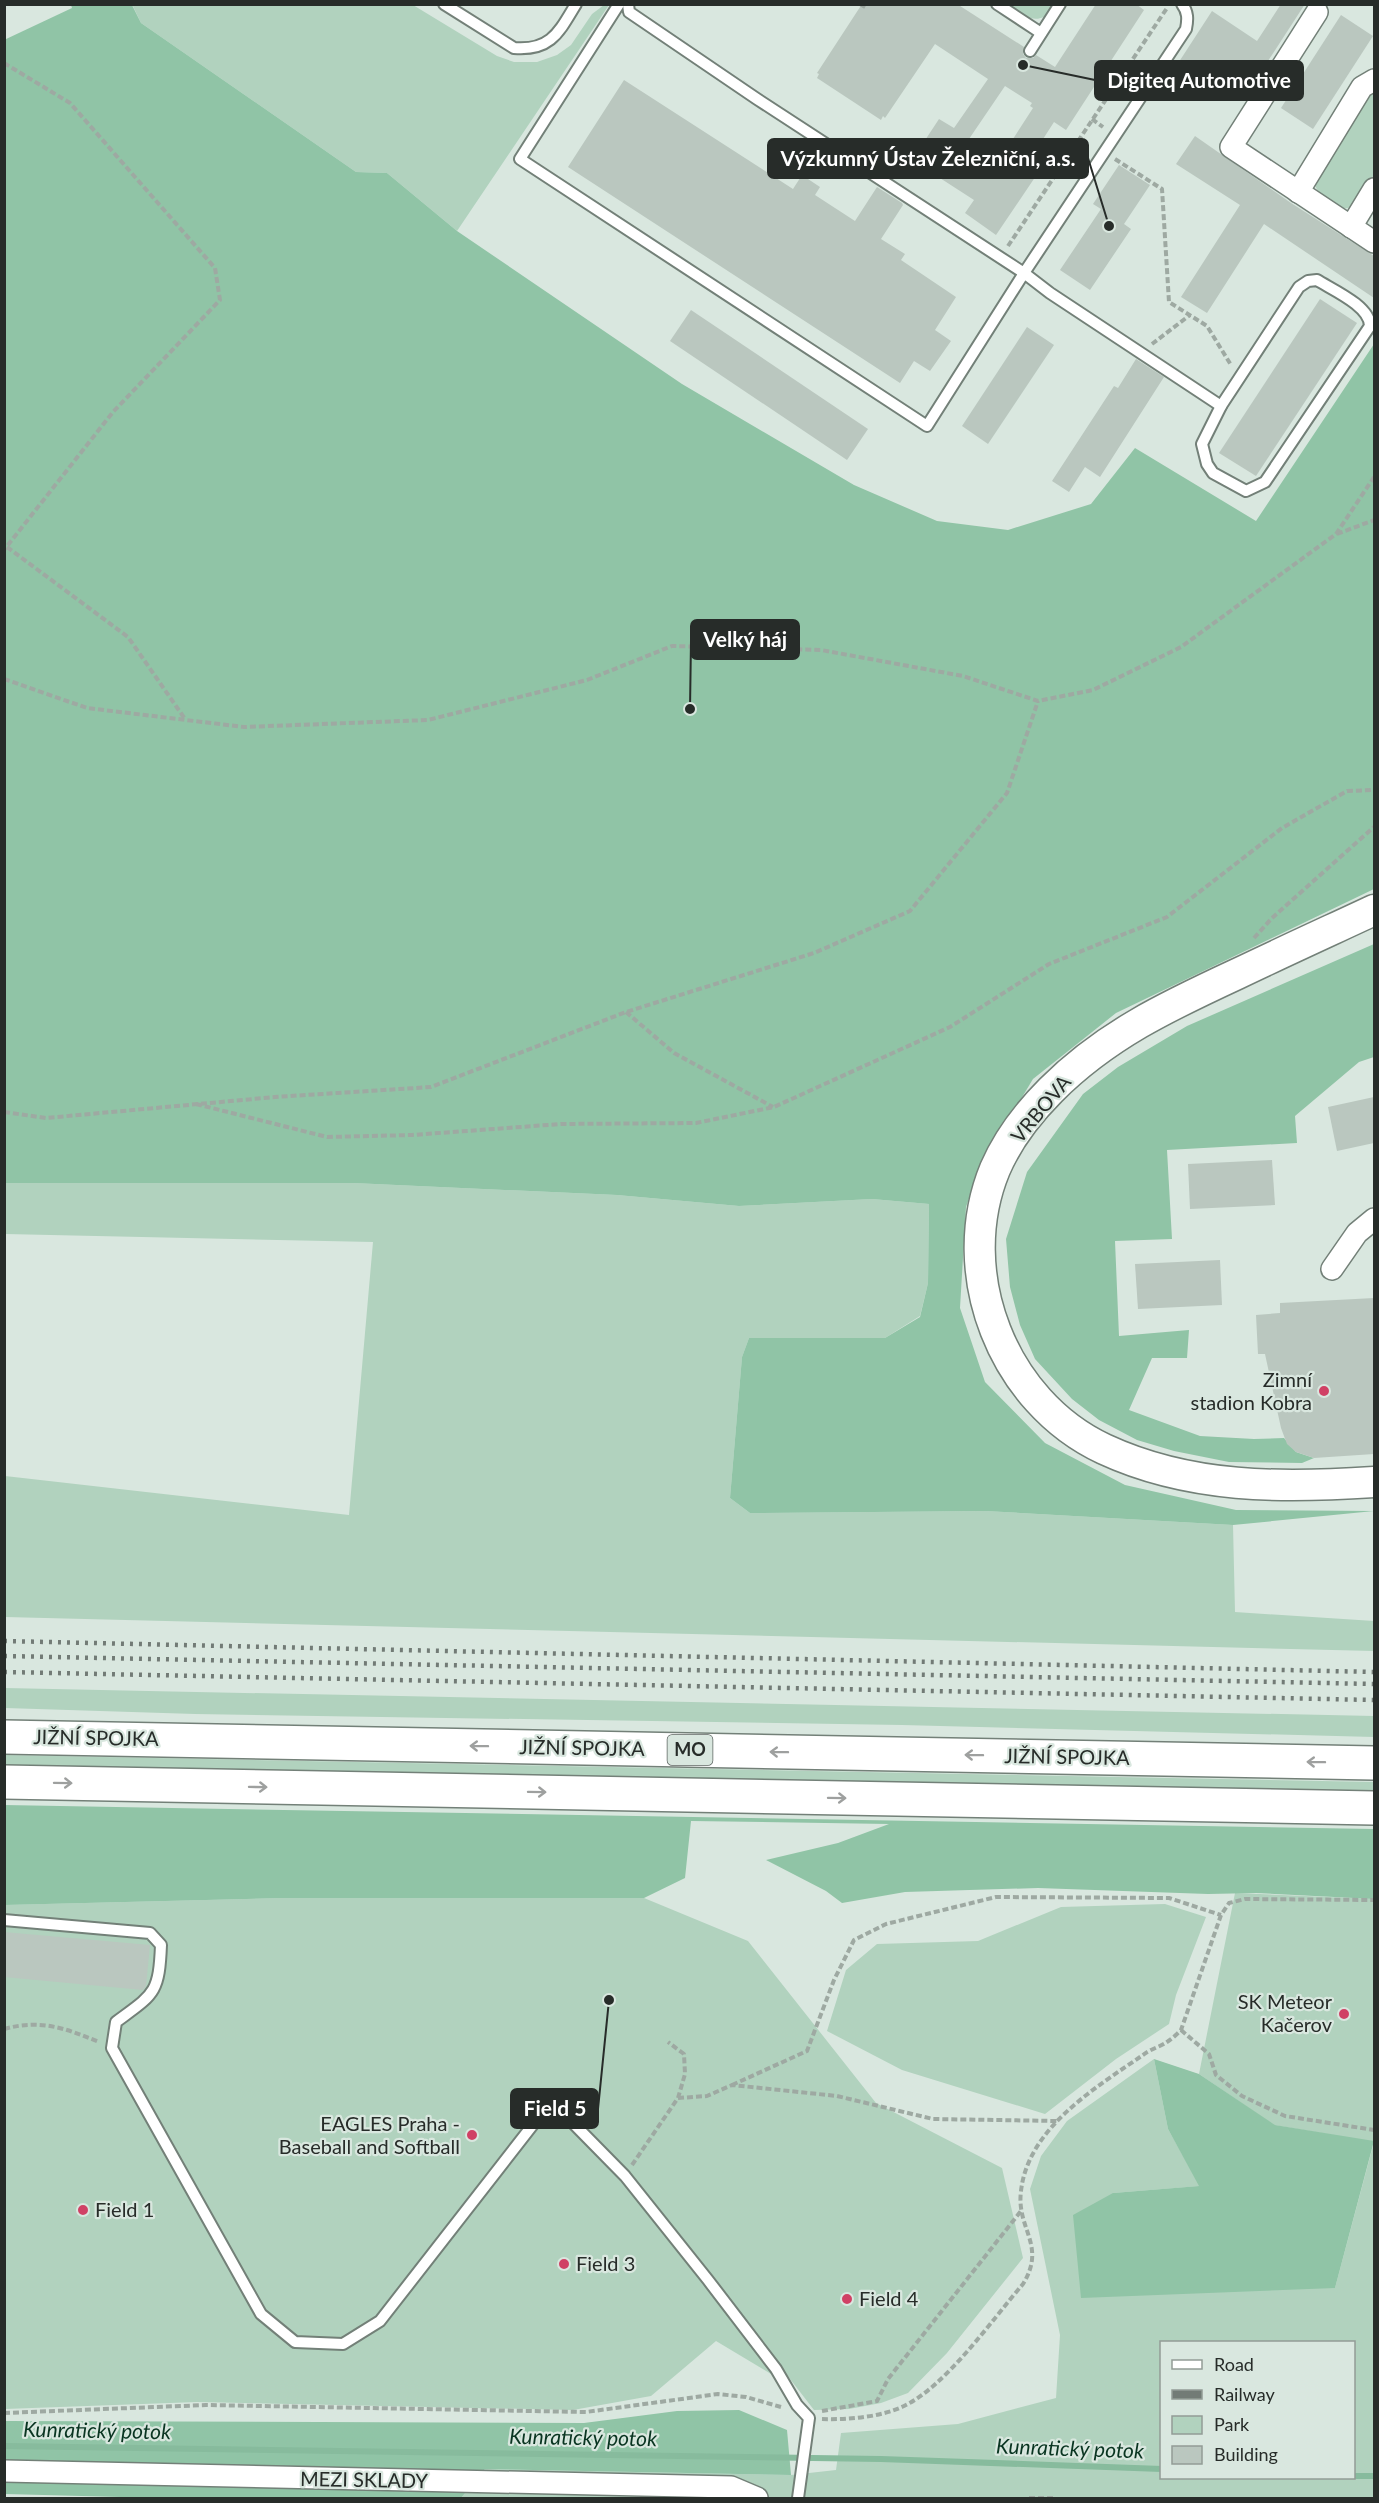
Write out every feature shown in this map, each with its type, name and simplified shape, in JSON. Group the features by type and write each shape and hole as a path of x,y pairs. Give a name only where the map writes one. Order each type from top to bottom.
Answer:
{"highway":[{"name":"JIŽNÍ SPOJKA","path":"4,1737 1374,1763"},
{"path":"4,1782 1374,1808"}],"main road":[{"name":"VRBOVA","path":"1374,910 1161,1009 1114,1037 1082,1062 1050,1091 1020,1126 995,1170 983,1214 980,1256 982,1288 992,1322 1006,1354 1027,1388 1064,1424 1102,1448 1150,1467 1203,1479 1260,1486 1374,1482"}],"street":[{"path":"1317,12 1231,147 1374,242"},
{"path":"1298,192 1362,87 1374,80"},
{"path":"1351,227 1374,189"},
{"path":"1332,1269 1357,1233 1374,1219"},
{"name":"MEZI SKLADY","path":"4,2472 731,2487 757,2499"}],"lane":[{"path":"444,4 514,48 524,49 534,48 552,40 576,4"},
{"path":"619,4 520,159 927,426 1024,273 1186,28 1187,10 1182,4"},
{"path":"628,4 629,12 747,93 1024,273 1050,293 1221,406"},
{"path":"997,4 1041,33"},
{"path":"1030,51 1060,4"},
{"path":"1308,280 1317,280 1364,310 1370,317 1370,326 1265,482 1246,491 1213,474 1207,464 1202,444 1221,406 1299,288 1308,280"},
{"path":"4,1920 150,1933 161,1945 160,1974 150,1997 116,2022 112,2048 261,2314 295,2342 343,2344 380,2321 535,2122 570,2120 625,2176 776,2369 797,2405 809,2418 798,2499"}],"path":[{"path":"861,4 867,8"},
{"path":"1001,258 1169,4"},
{"path":"4,63 70,103 215,268 220,300 113,412 6,549 128,637 185,720"},
{"path":"1092,119 1124,141 1113,158 1162,189 1169,302 1207,326 1240,378"},
{"path":"1140,353 1190,315"},
{"path":"1336,534 1374,477"},
{"path":"4,679 87,708 244,727 428,720 586,680 672,646 821,650 963,676 1038,701 1093,690 1181,647 1336,534 1374,520"},
{"path":"4,1112 46,1118 196,1104 431,1087 626,1012 814,953 910,911 1008,793 1038,701"},
{"path":"196,1104 327,1137 412,1135 561,1124 696,1123 774,1107 950,1027 1049,964 1167,917 1282,828 1347,791 1374,790"},
{"path":"1250,943 1272,918 1374,827"},
{"path":"626,1012 674,1053 774,1107"},
{"path":"678,2098 707,2096 807,2051 834,1980 854,1940 886,1924 996,1897 1169,1898 1221,1915"},
{"path":"4,2413 206,2405 586,2412 717,2394 746,2397 809,2418 847,2420 902,2407 938,2383 1023,2284 1032,2269 1033,2253 1020,2194 1032,2152 1058,2121 1120,2071 1145,2053 1168,2042 1181,2030 1221,1915 1229,1903 1245,1899 1374,1900"},
{"path":"4,2029 27,2023 70,2030 112,2048"},
{"path":"1181,2030 1209,2054 1216,2075 1242,2096 1285,2116 1374,2130"},
{"path":"625,2176 678,2098 685,2074 684,2054 668,2042"},
{"path":"732,2085 837,2096 933,2119 1058,2121"},
{"path":"809,2418 826,2408 877,2401 888,2379 1022,2210"},
{"path":"1029,2499 1055,2499"}],"green space":[{"path":"132,4 413,5 497,56 514,62 537,62 557,55 571,45 592,14 604,5 609,5 457,231 387,173 356,172 141,23"},
{"path":"71,5 132,5 141,23 356,172 387,173 457,231 682,384 854,485 937,521 1008,530 1091,504 1135,448 1256,521 1374,344 1374,889 1116,1013 1033,1079 979,1169 966,1207 960,1308 985,1382 1045,1443 1125,1485 1236,1510 1374,1511 1233,1525 985,1511 750,1513 730,1498 742,1357 749,1338 885,1338 920,1317 928,1283 929,1204 872,1199 739,1206 617,1195 353,1183 5,1183 4,40 72,8"},
{"path":"1005,5 1056,5 1044,17 1038,19 1025,17"},
{"path":"1374,87 1374,181 1359,206 1347,208 1334,206 1318,192 1314,183"},
{"path":"1374,944 1374,1057 1359,1062 1295,1116 1297,1143 1167,1150 1172,1239 1115,1241 1119,1336 1189,1330 1187,1358 1152,1358 1129,1410 1200,1436 1284,1438 1296,1452 1314,1458 1302,1463 1229,1462 1174,1451 1137,1440 1099,1420 1072,1399 1035,1359 1020,1325 1010,1287 1006,1239 1027,1172 1083,1094 1118,1067 1187,1026"},
{"path":"5,1183 353,1183 617,1195 739,1206 872,1199 929,1204 928,1283 920,1316 885,1338 749,1338 742,1357 730,1498 750,1513 985,1511 1233,1525 1235,1612 1374,1621 1374,1651 5,1617 5,1476 349,1515 373,1242 5,1234"},
{"path":"5,1688 1374,1716 1374,1737 902,1725 195,1714 5,1708"},
{"path":"5,1755 1374,1782 1374,1791 5,1765"},
{"path":"4,1805 1374,1829 1374,1899 1256,1893 1208,1894 1038,1888 905,1892 842,1903 826,1891 766,1860 838,1843 889,1824 691,1821 685,1878 644,1898 281,1898 5,1905"},
{"path":"1235,1893 1374,1899 1374,2142 1274,2125 1199,2074"},
{"name":"EAGLES Praha - Baseball and Softball","path":"281,1898 644,1898 748,1941 876,2103 1002,2168 1023,2258 947,2353 908,2393 881,2403 849,2409 814,2410 780,2366 771,2374 716,2341 651,2396 573,2410 197,2402 5,2409 4,1905"},
{"path":"1165,1904 1206,1917 1176,1995 1169,2024 1116,2059 1045,2114 902,2070 827,2031 846,1970 877,1944 978,1941 1061,1907"},
{"path":"1154,2059 1168,2129 1200,2186 1113,2193 1296,2288 1335,2288 1374,2142 1374,2498 461,2498 485,2469 791,2475 836,2470 841,2433 958,2424 1056,2398 1060,2335 1030,2189 1041,2156 1067,2121"},
{"path":"1154,2059 1199,2074 1275,2125 1374,2141 1335,2288 1081,2298 1073,2215 1113,2193 1199,2186 1168,2129"},
{"path":"739,2410 787,2430 791,2475 485,2469 461,2498 158,2498 5,2494 5,2421 584,2423 677,2411"}],"building":[{"path":"862,4 957,4 1024,47 1023,54 1026,58 1033,58 1036,55 1055,67 1096,4 1136,4 1144,10 1066,130 1054,122 1036,150 1048,158 996,235 965,213 974,200 912,160 939,119 954,128 988,79 935,44 885,118 883,116 881,120 817,78 819,74 817,73","holes":["1005,86 1032,103 1030,106 1033,108 1000,159 969,139"]},
{"path":"1281,4 1305,4 1244,98 1212,77 1205,88 1175,68 1212,11 1257,41"},
{"path":"1341,15 1373,36 1313,129 1281,108"},
{"path":"624,80 793,189 802,175 820,187 815,195 855,221 877,187 902,203 903,205 881,239 905,254 901,260 956,297 935,330 951,341 930,371 914,361 900,383 568,167"},
{"path":"1195,136 1291,203 1374,256 1374,298 1264,224 1207,313 1181,297 1240,205 1176,164"},
{"path":"1119,165 1150,185 1124,224 1131,229 1090,290 1060,270 1101,209 1093,204"},
{"path":"1320,299 1357,323 1256,476 1219,453"},
{"path":"691,310 868,429 847,460 670,341"},
{"path":"1027,327 1054,345 988,444 962,426"},
{"path":"1136,359 1164,377 1100,477 1085,467 1069,492 1052,481 1114,386 1118,388"},
{"path":"1374,1097 1374,1143 1337,1151 1328,1107"},
{"path":"1272,1160 1275,1205 1190,1209 1188,1164"},
{"path":"1220,1260 1222,1305 1138,1309 1135,1264"},
{"name":"Zimní stadion Kobra","path":"1374,1298 1374,1454 1314,1458 1296,1452 1287,1444 1281,1428 1265,1354 1258,1354 1256,1315 1280,1313 1280,1303"},
{"path":"4,1932 150,1945 146,1986 143,1990 4,1977"}],"waterway":[{"name":"Kunratický potok","path":"4,2446 881,2459 1160,2469"},
{"name":"Kunratický potok","path":"1355,2476 1374,2476"}],"railway":[{"path":"4,1641 1374,1672"},
{"path":"4,1656 1374,1684"},
{"path":"4,1672 1374,1700"}],"place":[{"name":"Digiteq Automotive","path":"1023,65"},
{"name":"Výzkumný Ústav Železniční, a.s.","path":"1109,226"},
{"name":"Velký háj","path":"690,709"},
{"name":"Zimní stadion Kobra","path":"1324,1391"},
{"name":"Field 5","path":"609,2000"},
{"name":"SK Meteor Kačerov","path":"1344,2014"},
{"name":"EAGLES Praha - Baseball and Softball","path":"472,2135"},
{"name":"Field 1","path":"83,2210"},
{"name":"Field 3","path":"564,2264"},
{"name":"Field 4","path":"847,2299"}]}
